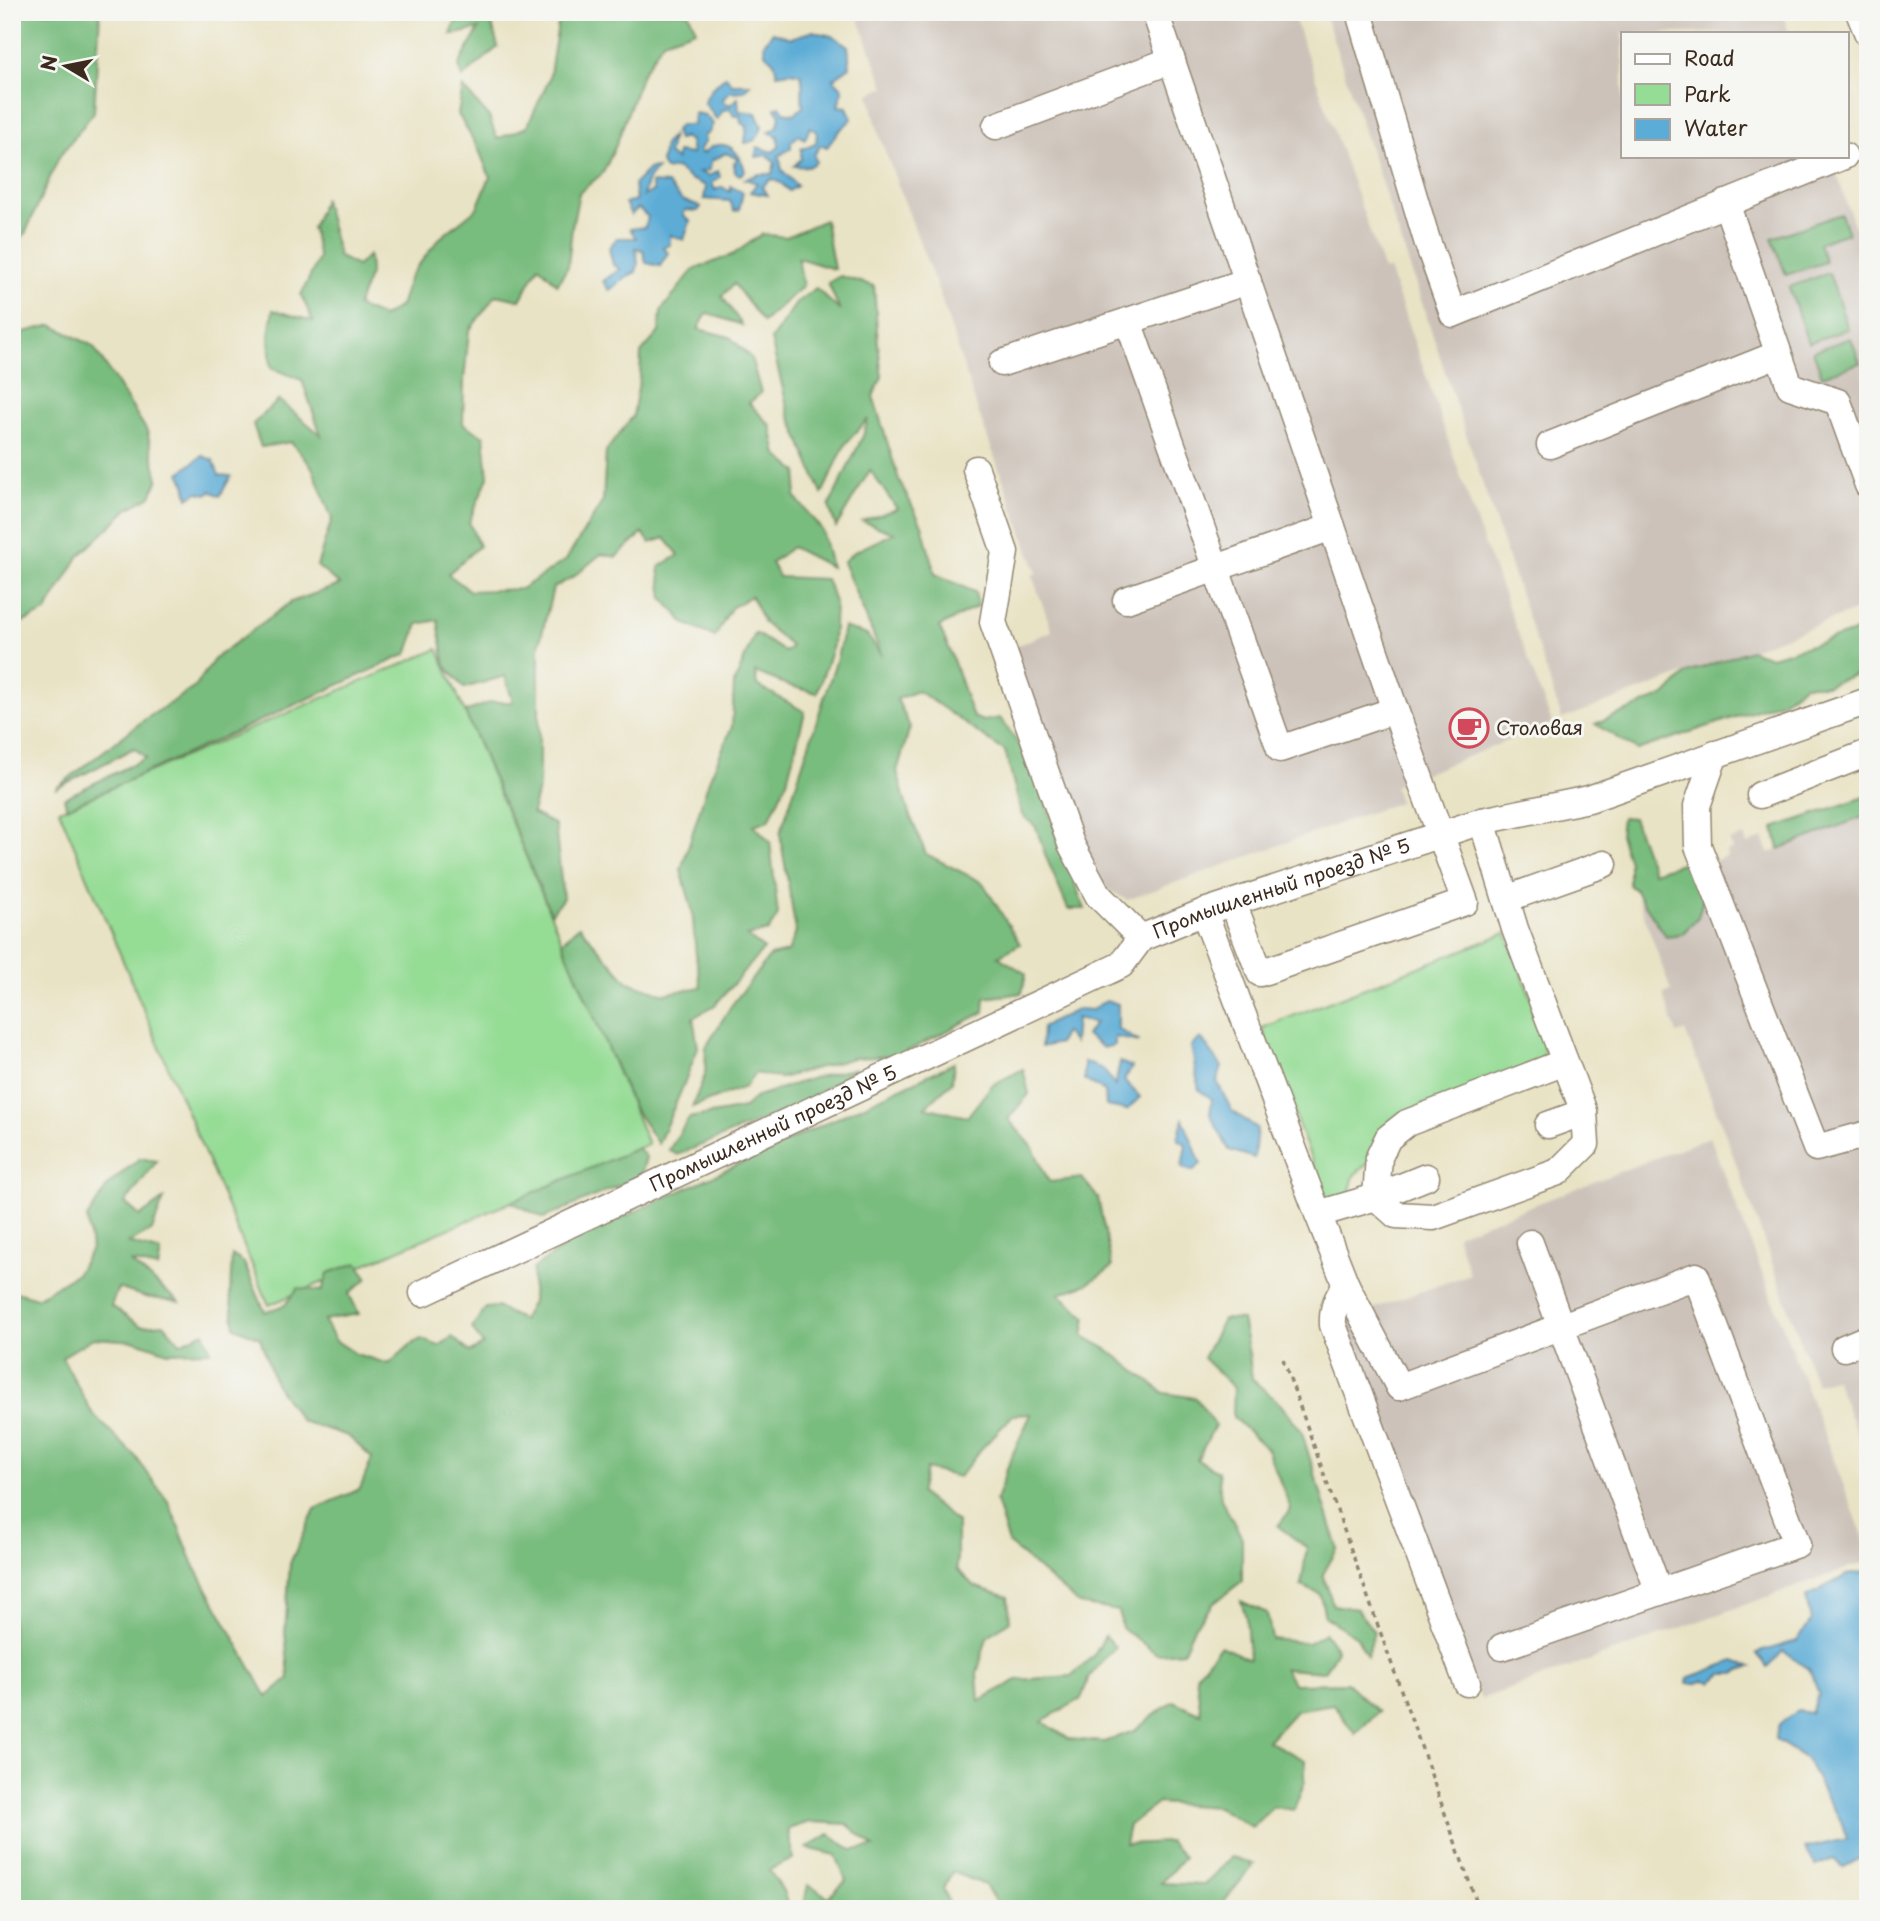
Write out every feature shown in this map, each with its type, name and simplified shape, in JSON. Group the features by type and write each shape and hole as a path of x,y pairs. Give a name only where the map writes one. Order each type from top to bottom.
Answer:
{"street":[{"path":"1155,12 1395,709 1465,902 1261,973 1233,903"},
{"path":"1859,12 1868,34"},
{"path":"1361,19 1428,244 1453,314 1838,158"},
{"path":"996,126 1172,60"},
{"path":"1848,154 1868,148"},
{"path":"1726,203 1790,386 1838,402 1868,485"},
{"path":"1002,363 1248,281"},
{"path":"1128,321 1280,748 1395,709"},
{"path":"1550,445 1778,354"},
{"path":"976,470 1005,552 993,622 1071,844 1098,895 1141,938"},
{"path":"1126,600 1332,527"},
{"name":"Промышленный проезд № 5","path":"423,1293 1121,965 1141,938 1205,912 1482,821 1590,799 1868,701"},
{"path":"1760,795 1868,753"},
{"path":"1715,754 1697,806 1698,846 1816,1148 1868,1133"},
{"path":"1376,1197 1396,1215 1433,1217 1558,1172 1586,1144 1584,1112 1515,929 1482,821"},
{"path":"1506,899 1604,863"},
{"path":"1205,912 1346,1285 1399,1387 1696,1276 1797,1544 1502,1647"},
{"path":"1376,1197 1379,1157 1388,1138 1407,1123 1565,1062"},
{"path":"1548,1125 1584,1112"},
{"path":"1318,1213 1376,1197 1426,1177"},
{"path":"1530,1243 1659,1592"},
{"path":"1346,1285 1335,1302 1333,1325 1467,1683"}],"path":[{"path":"1283,1359 1479,1909"}],"shaded area":[{"path":"856,12 1292,12 1384,271 1389,269 1482,538 1552,723 1394,786 1399,802 1127,900 1107,889 1081,840 1013,647 1052,631 1032,575 1037,573 979,414 940,295 880,138 869,94 885,87"},
{"path":"1324,12 1782,12 1789,32 1621,32 1621,158 1832,158 1868,267 1868,606 1562,719"},
{"path":"1868,815 1868,1460 1835,1379 1816,1384 1685,1031 1677,1034 1663,994 1671,991 1635,890 1727,856 1726,852 1733,849 1729,841 1744,836 1747,844 1763,838 1769,853"},
{"path":"1710,1137 1868,1549 1868,1561 1481,1699 1339,1321 1470,1274 1456,1235"}],"green space":[{"path":"12,12 100,12 94,112 59,157 25,234 12,246"},
{"path":"459,12 489,12 498,47 462,78 459,65 479,29 451,35"},
{"path":"560,12 688,12 696,30 663,41 642,74 603,173 579,193 568,267 557,284 539,266 520,300 496,295 469,331 463,424 484,436 488,477 469,522 479,546 448,574 470,591 521,589 566,560 603,501 606,451 633,416 641,353 659,332 661,311 693,270 734,254 762,234 786,237 825,220 834,269 798,258 803,286 763,322 734,284 722,296 742,325 707,313 698,329 730,337 751,358 761,393 749,403 771,426 777,455 798,472 795,497 822,530 831,567 792,547 771,563 779,577 826,579 835,602 833,645 817,693 755,672 757,685 805,712 787,781 769,820 754,825 770,842 778,915 768,931 747,936 764,949 715,1005 693,1018 698,1048 658,1144 633,1107 562,942 579,926 628,982 664,994 701,987 692,909 681,870 709,780 732,727 734,684 755,633 785,652 791,646 764,623 751,596 731,608 715,637 684,623 663,598 659,567 679,555 665,538 650,543 643,533 616,557 601,554 573,577 553,588 539,646 539,785 532,813 555,825 563,898 551,914 465,712 491,702 513,702 505,676 464,688 445,665 438,620 418,624 407,654 67,808 64,798 146,758 134,748 55,789 144,720 195,687 215,658 291,602 340,585 317,566 332,519 312,467 291,442 261,447 253,424 279,400 321,435 302,380 271,368 269,336 273,310 313,321 301,295 319,258 312,227 324,200 339,257 357,266 369,255 370,274 357,306 383,317 400,306 410,276 439,239 477,208 490,177 479,150 458,114 463,87 489,117 497,139 527,127 549,80"},
{"path":"1841,214 1848,233 1819,243 1825,262 1786,275 1772,238"},
{"path":"1829,273 1848,329 1808,343 1789,287"},
{"path":"840,276 874,286 882,377 873,396 899,480 922,525 935,574 975,592 978,606 939,627 973,717 983,721 1000,718 1022,749 1085,909 1068,909 1036,827 1022,815 1005,751 917,691 897,699 910,727 897,771 907,808 926,854 983,883 1020,944 998,956 1026,974 1022,993 985,998 984,1012 898,1056 853,1058 781,1078 755,1073 745,1087 692,1107 705,1075 706,1047 731,1006 770,956 788,952 796,932 780,834 837,658 844,627 867,635 882,656 843,562 854,552 894,533 862,521 897,509 870,470 836,527 829,506 863,436 868,419 846,443 822,494 789,414 771,340 797,302 816,288 840,311 828,283"},
{"path":"52,325 93,346 147,431 158,479 151,496 128,509 78,557 46,612 12,627 12,335"},
{"path":"1851,338 1860,363 1822,376 1813,351"},
{"path":"1868,628 1868,670 1827,685 1804,685 1781,702 1637,750 1595,724 1666,695 1687,673 1750,650 1771,657"},
{"path":"438,649 648,1144 269,1305 59,810"},
{"path":"1868,796 1868,815 1779,849 1774,828"},
{"path":"1622,817 1633,818 1653,872 1691,860 1705,893 1698,917 1682,934 1666,936 1629,885 1629,862 1620,835"},
{"path":"1506,933 1549,1045 1539,1062 1406,1115 1367,1164 1354,1175 1348,1198 1327,1201 1262,1028"},
{"path":"954,1063 952,1082 925,1107 967,1117 992,1085 1023,1069 1029,1094 1008,1119 1032,1146 1049,1182 1082,1178 1098,1198 1112,1267 1087,1284 1059,1294 1086,1317 1083,1336 1107,1349 1164,1393 1196,1398 1215,1425 1197,1460 1218,1471 1221,1499 1242,1538 1242,1581 1213,1604 1195,1625 1183,1652 1157,1654 1122,1628 1119,1611 1079,1604 1009,1544 996,1501 1010,1460 1031,1414 1013,1415 959,1477 926,1469 920,1493 957,1522 957,1569 974,1586 1008,1597 1010,1621 987,1637 977,1674 979,1701 1017,1680 1071,1676 1095,1654 1105,1636 1115,1647 1089,1677 1081,1699 1042,1721 1069,1739 1104,1742 1134,1731 1173,1701 1201,1714 1196,1675 1220,1646 1249,1659 1246,1617 1241,1601 1267,1613 1272,1639 1308,1643 1325,1633 1337,1650 1324,1672 1284,1669 1294,1684 1347,1683 1378,1712 1355,1734 1333,1704 1296,1710 1268,1741 1305,1760 1305,1781 1294,1810 1273,1807 1252,1827 1217,1807 1158,1803 1129,1825 1125,1844 1169,1842 1184,1857 1161,1883 1204,1885 1231,1857 1254,1864 1220,1907 1222,1909 1000,1909 985,1885 953,1872 943,1888 951,1909 803,1909 808,1885 829,1897 846,1881 836,1855 807,1848 829,1834 852,1850 874,1847 847,1824 810,1822 788,1829 793,1859 769,1870 783,1891 789,1909 12,1909 12,1291 37,1298 77,1273 91,1249 87,1218 109,1184 140,1158 157,1161 125,1203 140,1216 164,1199 152,1230 129,1243 161,1252 158,1268 130,1262 179,1302 145,1297 118,1288 111,1306 141,1326 164,1324 180,1343 204,1332 211,1351 168,1352 136,1341 93,1338 62,1357 92,1413 135,1456 169,1503 194,1565 267,1697 289,1678 285,1632 290,1563 315,1509 360,1489 372,1458 348,1436 301,1421 275,1383 260,1338 235,1327 230,1295 232,1255 244,1263 265,1312 285,1305 298,1288 322,1291 328,1273 357,1263 368,1278 349,1294 359,1314 324,1320 335,1340 356,1354 389,1364 421,1339 439,1346 452,1337 470,1352 483,1345 472,1328 486,1308 497,1307 522,1320 532,1302 533,1269 575,1239"},
{"path":"856,1068 800,1105 677,1155 669,1150 689,1118 744,1108 758,1096 813,1078"},
{"path":"638,1148 646,1157 641,1176 544,1218 511,1202"},
{"path":"1223,1319 1242,1320 1252,1379 1281,1405 1301,1430 1338,1548 1323,1574 1333,1605 1357,1609 1374,1632 1367,1656 1357,1637 1325,1617 1320,1594 1301,1586 1307,1548 1278,1526 1291,1509 1267,1449 1233,1417 1234,1388 1203,1358"}],"water":[{"path":"813,31 835,37 848,46 850,67 833,79 843,89 838,106 847,107 852,119 827,147 821,145 814,155 816,162 808,167 794,166 801,159 801,149 816,144 817,132 810,127 805,139 799,135 791,142 791,148 779,156 782,170 797,186 789,191 781,183 771,179 762,187 767,195 750,192 757,183 745,179 759,174 772,174 775,162 767,155 756,157 757,147 772,152 779,147 778,136 769,132 778,126 780,115 775,108 780,106 784,112 794,114 803,107 801,74 777,74 774,62 765,53 764,43 773,32 791,38"},
{"path":"726,76 732,84 750,84 744,91 729,92 722,101 730,105 738,98 739,111 756,113 762,127 752,141 745,143 747,126 741,123 740,116 734,116 730,109 723,110 717,120 704,102 712,88"},
{"path":"694,113 705,115 713,124 708,134 704,135 705,142 699,150 702,154 711,147 724,145 734,150 741,159 745,171 740,175 735,172 734,163 738,159 726,153 711,161 710,170 699,172 709,176 718,171 720,177 712,183 715,190 722,187 730,192 730,186 743,192 739,210 734,211 730,201 704,199 706,186 690,179 676,168 665,170 661,163 664,145 672,136 668,154 676,160 677,152 692,154 690,141 683,137 678,140 675,130 680,125 693,125"},
{"path":"650,168 657,169 648,179 643,196 653,191 651,183 667,184 682,200 701,207 698,211 685,210 683,215 690,221 684,240 670,235 670,245 663,247 668,253 660,266 646,263 643,250 636,248 636,272 609,290 603,281 620,269 613,265 609,248 617,238 636,238 630,229 645,227 648,217 638,208 631,215 625,203 636,200 634,184"},
{"path":"202,456 213,460 219,475 231,476 220,496 211,491 207,494 197,492 188,498 180,473"},
{"path":"1106,1000 1118,1004 1118,1029 1140,1042 1115,1037 1115,1045 1103,1048 1086,1035 1095,1023 1076,1018 1074,1043 1065,1032 1059,1043 1041,1047 1042,1027 1079,1009 1092,1010"},
{"path":"1201,1038 1222,1067 1217,1082 1232,1111 1257,1128 1254,1158 1229,1150 1210,1114 1212,1099 1199,1090 1191,1046"},
{"path":"1084,1062 1103,1069 1115,1086 1120,1062 1132,1067 1124,1080 1140,1097 1127,1110 1106,1106 1105,1091 1084,1080"},
{"path":"1183,1119 1201,1164 1192,1171 1182,1167 1186,1144 1178,1139"},
{"path":"1867,1572 1868,1859 1859,1859 1844,1867 1833,1859 1816,1866 1805,1848 1847,1839 1841,1821 1807,1760 1775,1739 1779,1724 1798,1711 1811,1713 1819,1694 1809,1669 1783,1651 1768,1667 1756,1653 1797,1641 1811,1621 1806,1597 1847,1575"},
{"path":"1734,1661 1751,1667 1735,1674 1722,1674 1712,1682 1704,1680 1695,1684 1687,1683 1688,1678"}],"place":[{"name":"Столовая","path":"1469,728"}]}
